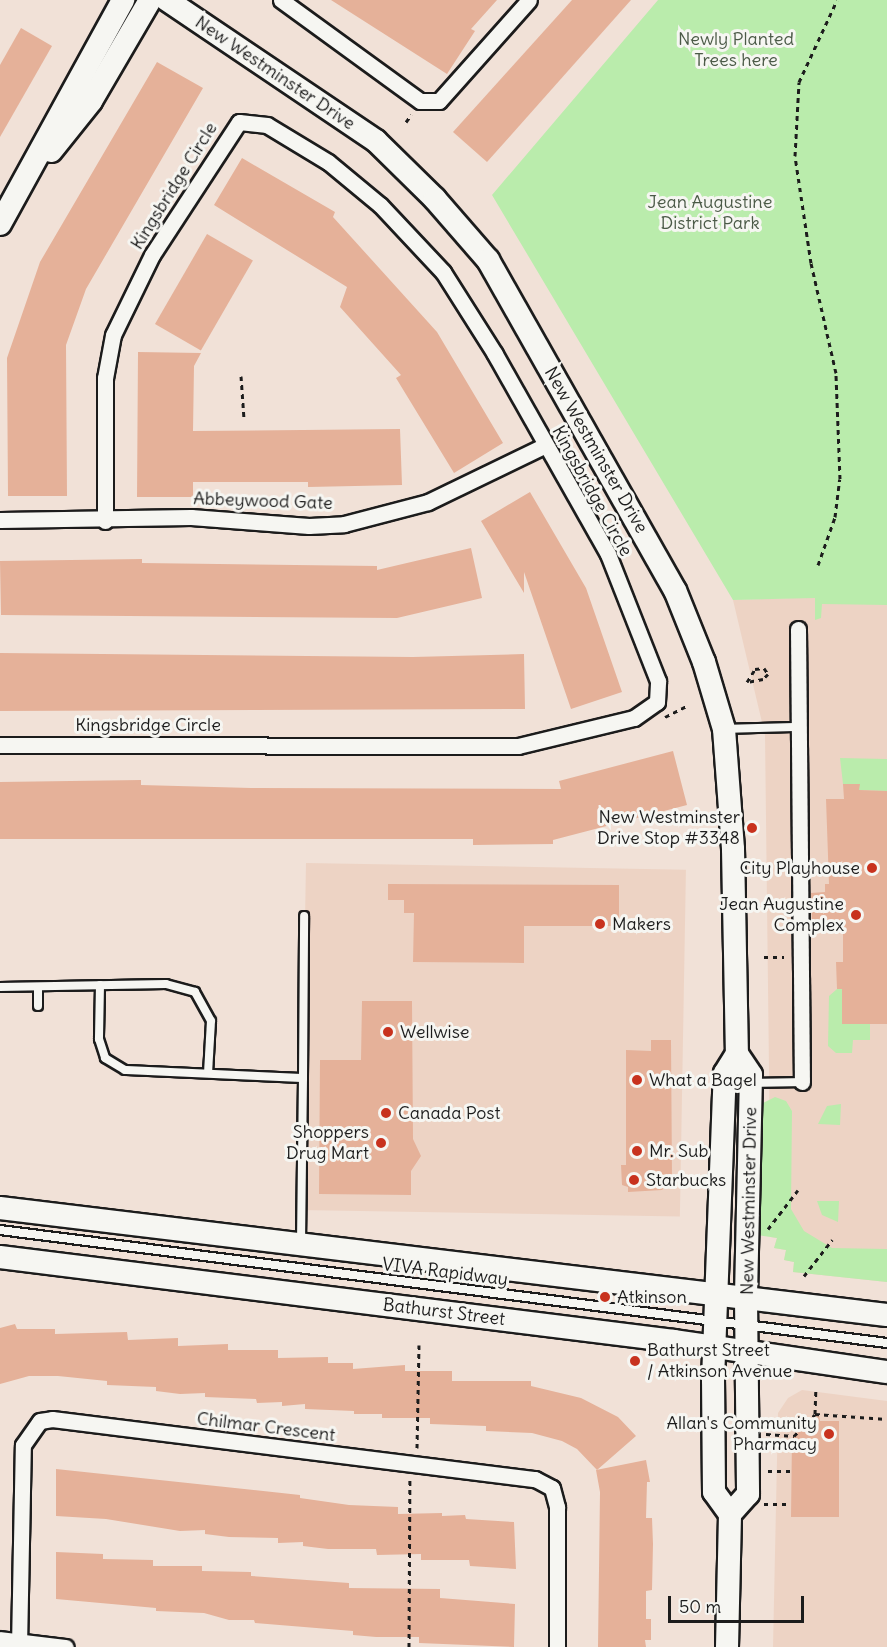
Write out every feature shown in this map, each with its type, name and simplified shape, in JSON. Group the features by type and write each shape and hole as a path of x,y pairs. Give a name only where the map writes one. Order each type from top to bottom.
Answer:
{"street":[{"path":"0,224 67,97 123,0"},
{"path":"23,184 91,101 150,0"},
{"name":"New Westminster Drive","path":"167,0 376,141 435,199 488,260 675,590 704,662 724,729 733,849 737,1054 751,1075 746,1298 748,1494 730,1514 714,1492 714,1320 724,1073 737,1054"},
{"path":"281,0 420,101 439,100 529,0"},
{"name":"Kingsbridge Circle","path":"0,744 518,746 634,718 657,702 658,681 608,554 544,446 495,354 443,272 395,221 327,162 267,125 238,122 152,255 113,335 105,378 105,521"},
{"name":"Abbeywood Gate","path":"0,520 105,521 191,517 309,526 368,520 428,502 544,446"},
{"path":"798,629 802,1082"},
{"path":"0,1208 887,1315"},
{"name":"Bathurst Street","path":"0,1257 714,1347 887,1372"},
{"name":"Chilmar Crescent","path":"20,1644 23,1444 40,1421 52,1419 535,1479 552,1488 557,1507 557,1647"},
{"path":"727,1647 730,1514"},
{"path":"0,1639 20,1644 66,1647"}],"lane":[{"path":"724,729 799,727"},
{"path":"301,1243 304,916"},
{"path":"0,987 166,984 195,992 211,1021 208,1073"},
{"path":"100,985 99,1039 105,1058 125,1070 303,1078"},
{"path":"38,987 38,1006"},
{"path":"751,1083 802,1082"},
{"name":"VIVA Rapidway","path":"0,1230 887,1343"}],"path":[{"path":"818,565 835,517 840,479 836,374 812,263 795,156 799,82 837,0"},
{"path":"241,376 244,419"},
{"path":"755,669 768,672 763,679 747,682 755,669"},
{"path":"658,713 667,718 687,706"},
{"path":"764,957 801,956"},
{"path":"766,1231 798,1190"},
{"path":"804,1276 832,1240"},
{"path":"417,1455 419,1345"},
{"path":"764,1434 794,1436 815,1414 816,1389"},
{"path":"815,1414 887,1419"},
{"path":"763,1471 791,1471"},
{"path":"409,1647 410,1478"},
{"path":"764,1504 790,1504"}],"shaded area":[{"path":"887,595 887,1282 793,1272 794,1262 784,1260 786,1250 774,1248 777,1238 771,1237 765,735 733,600"},
{"path":"306,863 686,870 680,1217 300,1210"},
{"path":"802,1390 887,1401 887,1647 773,1647 778,1413 788,1398"}],"green space":[{"name":"Jean Augustine District Park","path":"658,0 887,0 887,605 822,604 821,618 815,620 815,598 733,600 492,195"},
{"path":"840,758 887,759 887,791 859,790 859,784 843,784"},
{"path":"837,989 842,989 842,1024 870,1024 870,1040 853,1040 852,1053 836,1053 828,1046 829,996"},
{"path":"775,1097 786,1101 792,1111 791,1209 804,1231 832,1248 887,1249 887,1282 793,1272 794,1262 784,1260 786,1250 774,1248 777,1238 757,1235 761,1104"},
{"path":"841,1104 840,1125 818,1124 827,1106"},
{"path":"817,1201 839,1201 838,1222 822,1215"}],"building":[{"path":"331,0 497,0 471,29 475,31 447,74"},
{"path":"572,0 631,0 487,162 453,132"},
{"path":"21,28 52,46 0,137 0,65"},
{"path":"157,62 203,88 86,289 66,345 67,496 8,496 7,358 40,262"},
{"path":"242,158 335,212 333,217 437,332 503,443 454,473 396,378 401,375 340,307 347,287 214,205"},
{"path":"207,234 253,260 201,351 155,324"},
{"path":"138,352 201,353 194,366 193,431 400,429 402,485 308,487 308,482 193,482 193,497 137,497"},
{"path":"530,492 586,588 622,692 571,709 524,572 524,593 481,521"},
{"path":"471,548 482,598 397,618 1,615 0,561 142,559 142,563 377,566 377,570"},
{"path":"0,653 413,657 524,654 525,709 0,711"},
{"path":"673,751 687,805 553,840 553,844 473,845 473,839 0,839 0,782 141,780 141,785 251,788 561,789 559,781"},
{"name":"Jean Augustine Complex","path":"843,784 860,784 859,790 887,791 887,1024 842,1024 842,989 837,989 836,962 843,962 843,931 828,930 826,920 812,920 811,893 825,892 825,884 829,884 826,799 844,799"},
{"path":"388,884 619,885 619,926 524,926 524,963 413,962 414,913 404,913 404,900 388,900"},
{"path":"362,1001 412,1001 413,1139 421,1156 411,1171 411,1195 319,1194 320,1060 361,1060"},
{"path":"651,1040 671,1040 672,1179 662,1190 628,1192 628,1187 622,1185 621,1165 626,1165 626,1050 651,1051"},
{"path":"15,1324 17,1329 55,1329 55,1334 127,1332 128,1340 178,1338 178,1346 228,1344 228,1350 278,1350 278,1358 328,1357 328,1363 353,1363 353,1369 405,1365 405,1371 452,1371 452,1381 531,1381 531,1386 581,1398 618,1417 636,1436 597,1470 577,1449 562,1441 532,1433 486,1431 486,1426 430,1424 430,1418 382,1418 382,1414 354,1414 354,1411 305,1409 305,1404 282,1406 282,1402 257,1403 256,1399 205,1397 205,1393 180,1394 156,1391 156,1387 107,1385 107,1381 58,1376 29,1376 0,1384 0,1328"},
{"path":"819,1414 820,1421 839,1421 839,1517 791,1517 792,1438"},
{"path":"646,1460 650,1482 647,1482 646,1518 652,1518 653,1544 652,1590 646,1591 646,1619 651,1619 651,1640 645,1640 646,1647 598,1647 600,1492 596,1470"},
{"path":"56,1469 300,1495 300,1498 349,1505 398,1507 398,1514 442,1513 442,1516 465,1515 466,1519 514,1522 516,1569 470,1566 469,1560 421,1560 421,1554 377,1555 376,1549 328,1549 303,1546 303,1542 278,1543 278,1538 229,1537 205,1534 205,1530 180,1531 106,1519 56,1516"},
{"path":"56,1552 103,1554 103,1559 153,1560 153,1566 202,1566 202,1571 251,1572 251,1576 349,1583 349,1588 440,1589 440,1598 515,1604 514,1647 419,1643 419,1637 353,1635 353,1631 255,1623 254,1620 229,1620 204,1613 156,1611 156,1608 56,1599"}],"place":[{"name":"New Westminster Drive Stop #3348","path":"752,828"},
{"name":"City Playhouse","path":"872,868"},
{"name":"Jean Augustine Complex","path":"856,915"},
{"name":"Makers","path":"600,924"},
{"name":"Wellwise","path":"388,1032"},
{"name":"What a Bagel","path":"637,1080"},
{"name":"Canada Post","path":"386,1113"},
{"name":"Shoppers Drug Mart","path":"381,1143"},
{"name":"Mr. Sub","path":"637,1151"},
{"name":"Starbucks","path":"634,1180"},
{"name":"Atkinson","path":"605,1297"},
{"name":"Bathurst Street / Atkinson Avenue","path":"635,1361"},
{"name":"Allan's Community Pharmacy","path":"829,1434"}],"park label":[{"name":"Newly Planted Trees here","path":"736,50"}]}
